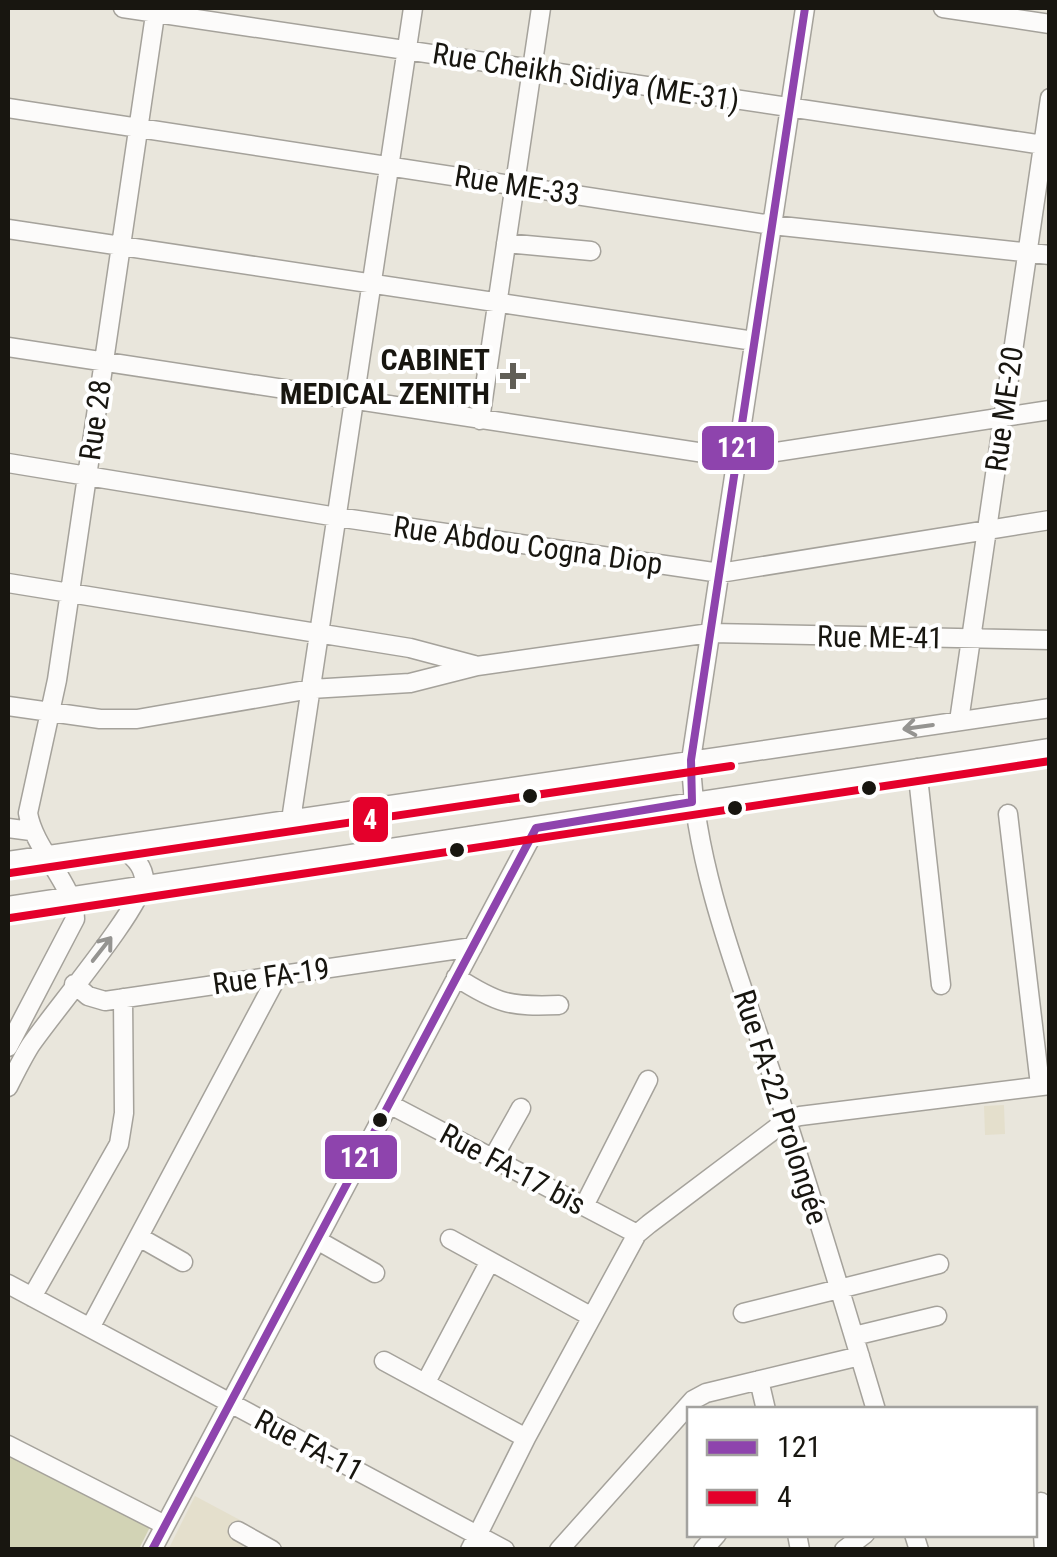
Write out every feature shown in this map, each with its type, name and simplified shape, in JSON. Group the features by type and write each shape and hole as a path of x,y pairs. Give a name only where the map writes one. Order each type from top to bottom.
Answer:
{"street":[{"name":"Rue Cheikh Sidiya (ME-31)","path":"123,8 1046,146"},
{"path":"291,820 413,8"},
{"path":"480,420 541,8"},
{"path":"692,802 692,760 804,8"},
{"path":"944,8 1050,24"},
{"name":"Rue 28","path":"31,831 28,813 50,714 70,592 156,10"},
{"name":"Rue ME-20","path":"959,721 1050,98"},
{"name":"Rue ME-33","path":"8,108 772,225 1050,255"},
{"path":"8,229 754,341"},
{"path":"506,243 592,251"},
{"path":"8,347 737,458 1050,410"},
{"name":"Rue Abdou Cogna Diop","path":"8,463 337,517 720,572 1050,520"},
{"path":"8,583 410,648 478,666"},
{"name":"Rue ME-41","path":"8,706 100,720 137,719 311,689 410,683 478,666 710,634 1050,640"},
{"path":"410,648 410,683"},
{"path":"8,861 1050,708"},
{"path":"8,906 1050,748"},
{"path":"917,768 941,984"},
{"name":"Rue FA-22 Prolongée","path":"692,802 726,940 787,1120 875,1407"},
{"path":"474,1542 638,1234 787,1120 1045,1085 1008,814"},
{"path":"8,828 31,831 75,908 71,929 16,1016 8,1047"},
{"path":"152,1550 536,828"},
{"path":"8,1087 30,1047 123,921 144,886 139,864 117,845"},
{"name":"Rue FA-19","path":"74,984 98,1000 123,998 473,947"},
{"path":"90,1328 278,975"},
{"path":"456,977 482,994 516,1006 559,1005"},
{"path":"16,1293 120,1144 124,1113 123,998"},
{"path":"584,1206 648,1080"},
{"name":"Rue FA-17 bis","path":"389,1104 638,1234"},
{"path":"493,1158 521,1108"},
{"path":"139,1237 183,1262"},
{"path":"450,1239 592,1317"},
{"path":"317,1240 375,1273"},
{"path":"426,1382 490,1261"},
{"path":"743,1313 939,1264"},
{"name":"Rue FA-11","path":"16,1293 230,1403 474,1542 505,1550"},
{"path":"854,1336 937,1316"},
{"path":"558,1550 693,1400 706,1393 860,1356"},
{"path":"384,1361 526,1438"},
{"path":"760,1380 765,1407"},
{"path":"8,1445 165,1526"},
{"path":"1042,1502 1044,1550"},
{"path":"238,1531 272,1550"}],"shaded area":[{"path":"1004,1105 1005,1134 985,1135 984,1106"},
{"path":"195,1496 240,1520 234,1536 245,1543 241,1549 168,1550"}],"green space":[{"path":"8,1451 151,1525 139,1549 8,1549"}],"transit line":[{"name":"121","path":"152,1550 536,828 692,802 691,760 805,8"},
{"name":"4","path":"10,918 1050,761"},
{"name":"4","path":"10,873 731,766"}],"place":[{"name":"CABINET MEDICAL ZENITH","path":"513,376"}]}
